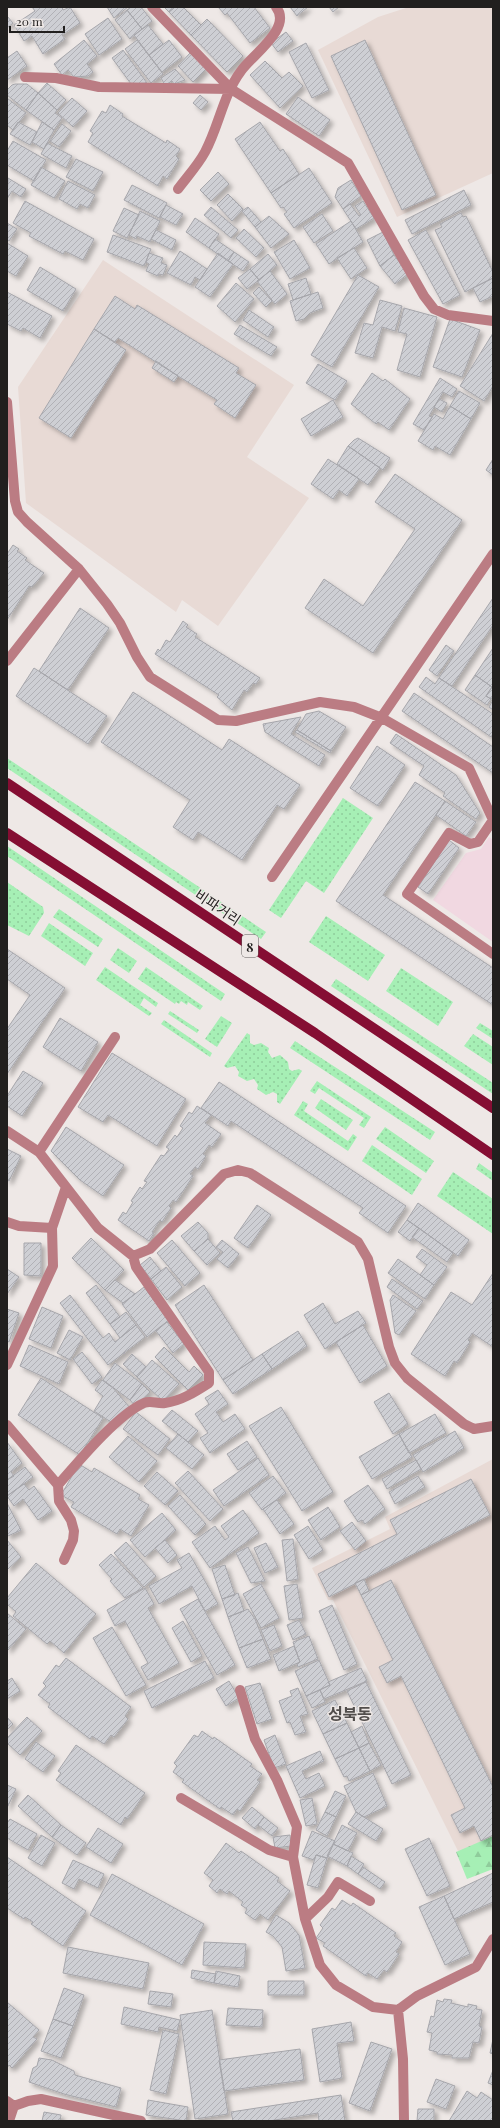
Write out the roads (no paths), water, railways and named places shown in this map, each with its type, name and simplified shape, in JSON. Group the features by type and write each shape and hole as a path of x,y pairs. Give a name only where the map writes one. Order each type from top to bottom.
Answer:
{"main road":[{"name":"비파거리","path":"7,783 493,1108"},
{"path":"7,833 315,1033 493,1155"}],"street":[{"path":"152,7 231,89 348,163 434,309 448,315 493,321"},
{"path":"178,189 205,152 231,89 241,71 276,33 281,23 276,7"},
{"path":"25,77 56,78 99,87 231,89"},
{"path":"7,402 15,501 18,512 79,569 120,623 137,657 150,677 218,720 236,721 320,702 354,706 382,718 469,768 493,820 478,842 470,844 449,833 407,894 493,954"},
{"path":"272,877 493,554"},
{"path":"7,661 79,569"},
{"path":"39,1152 115,1037"},
{"path":"7,1131 39,1152 98,1228 133,1256 136,1267 208,1372 209,1383 192,1394 172,1402 145,1402 131,1411 84,1455 58,1485"},
{"path":"133,1256 150,1249 224,1174 238,1170 250,1173 358,1242 368,1259 389,1347 395,1363 407,1378 464,1424 474,1429 493,1426"},
{"path":"7,1365 53,1266 52,1228 66,1187"},
{"path":"7,1222 19,1226 52,1228"},
{"path":"7,1425 58,1485 59,1501 71,1520 74,1531 73,1540 64,1560"},
{"path":"240,1690 255,1739 277,1780 297,1827 293,1857 305,1919 320,1965 336,1985 373,2006 398,2010 417,1996 476,1967 493,1938"},
{"path":"181,1798 269,1850 293,1857"},
{"path":"305,1919 328,1896 338,1882 370,1901"},
{"path":"398,2010 403,2059 404,2121"},
{"path":"9,2121 11,2103 41,2099 140,2121"}],"district":[{"name":"성북동","path":"350,1713"}]}
